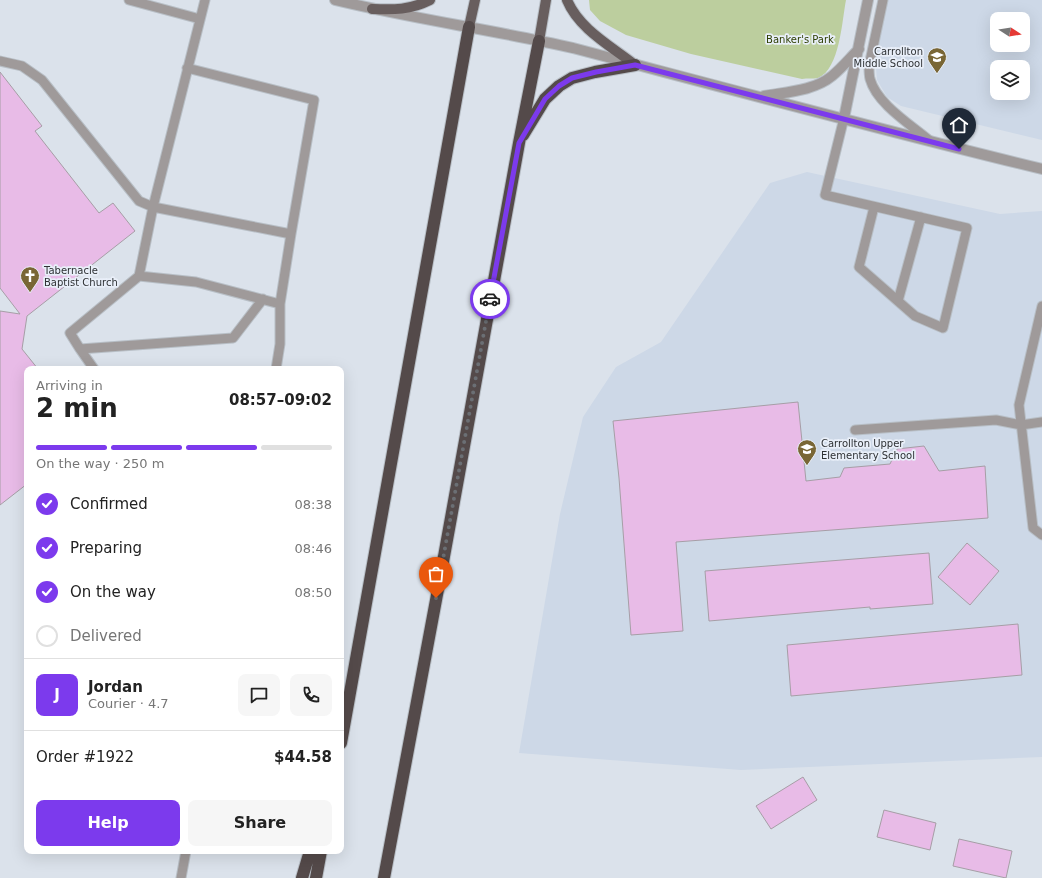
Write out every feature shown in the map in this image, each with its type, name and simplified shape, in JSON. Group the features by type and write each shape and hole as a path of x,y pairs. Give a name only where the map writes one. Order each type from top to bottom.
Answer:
{"highway":[{"path":"344,726 469,27"},
{"path":"384,878 539,40"},
{"path":"519,143 545,99 559,86 572,78 635,65"},
{"path":"302,878 309,854"},
{"path":"316,878 320,854"}],"main road":[{"path":"372,9 400,10 421,5 430,0"},
{"path":"469,27 475,0"},
{"path":"539,40 546,0"},
{"path":"567,0 572,10 582,23 635,65"}],"street":[{"path":"335,0 372,9 539,40 844,118 931,142 1042,169"},
{"path":"844,118 868,0"},
{"path":"759,96 806,89 819,84 832,77 859,49"}],"lane":[{"path":"129,0 200,19"},
{"path":"92,366 70,333 139,276 153,207 205,0"},
{"path":"883,0 869,66 869,77 880,99 931,142"},
{"path":"0,61 22,66 42,80 139,201 153,207 291,234"},
{"path":"187,68 314,100 280,304 280,344 276,366"},
{"path":"844,118 825,195 967,228 943,328 915,316 859,267 874,207"},
{"path":"898,301 921,217"},
{"path":"139,276 196,282 280,304"},
{"path":"80,349 233,338 262,299"},
{"path":"1042,306 1019,405 1034,528 1042,535"},
{"path":"855,430 996,420 1021,425 1042,422"},
{"path":"181,878 185,854"}],"shaded area":[{"name":"Carrollton Middle School","path":"885,0 1042,0 1042,140 901,106 887,97 877,80 875,56"},
{"name":"Carrollton Upper Elementary School","path":"807,172 1000,214 1042,211 1042,757 741,770 519,753 560,514 583,417 616,367 661,342 770,183"}],"green space":[{"name":"Banker's Park","path":"589,0 846,0 839,43 831,65 825,73 818,78 802,79 691,54 626,35 600,21 590,10"}],"building":[{"name":"Tabernacle Baptist Church","path":"0,72 42,126 35,131 99,213 113,203 135,231 27,316 22,349 36,366 24,366 24,486 0,505 0,311 20,314 0,288"},
{"path":"798,402 806,481 840,477 844,468 890,464 897,449 924,446 939,471 985,466 988,518 676,542 683,631 631,635 619,478 613,421"},
{"path":"967,543 999,571 970,605 938,577"},
{"path":"929,553 933,604 870,609 870,607 709,621 705,571"},
{"path":"1018,624 1022,675 791,696 787,645"},
{"path":"803,777 817,800 771,829 756,806"},
{"path":"884,810 936,823 930,850 877,837"},
{"path":"959,839 1012,851 1006,878 953,866"}],"way so far":[{"path":"436,598 490,299"}],"place":[{"name":"Carrollton Middle School","path":"937,74"},
{"name":"Tabernacle Baptist Church","path":"30,293"},
{"name":"Carrollton Upper Elementary School","path":"807,466"}],"route":[{"path":"490,299 519,143 545,99 559,86 572,78 635,65 729,88 959,149"}]}
